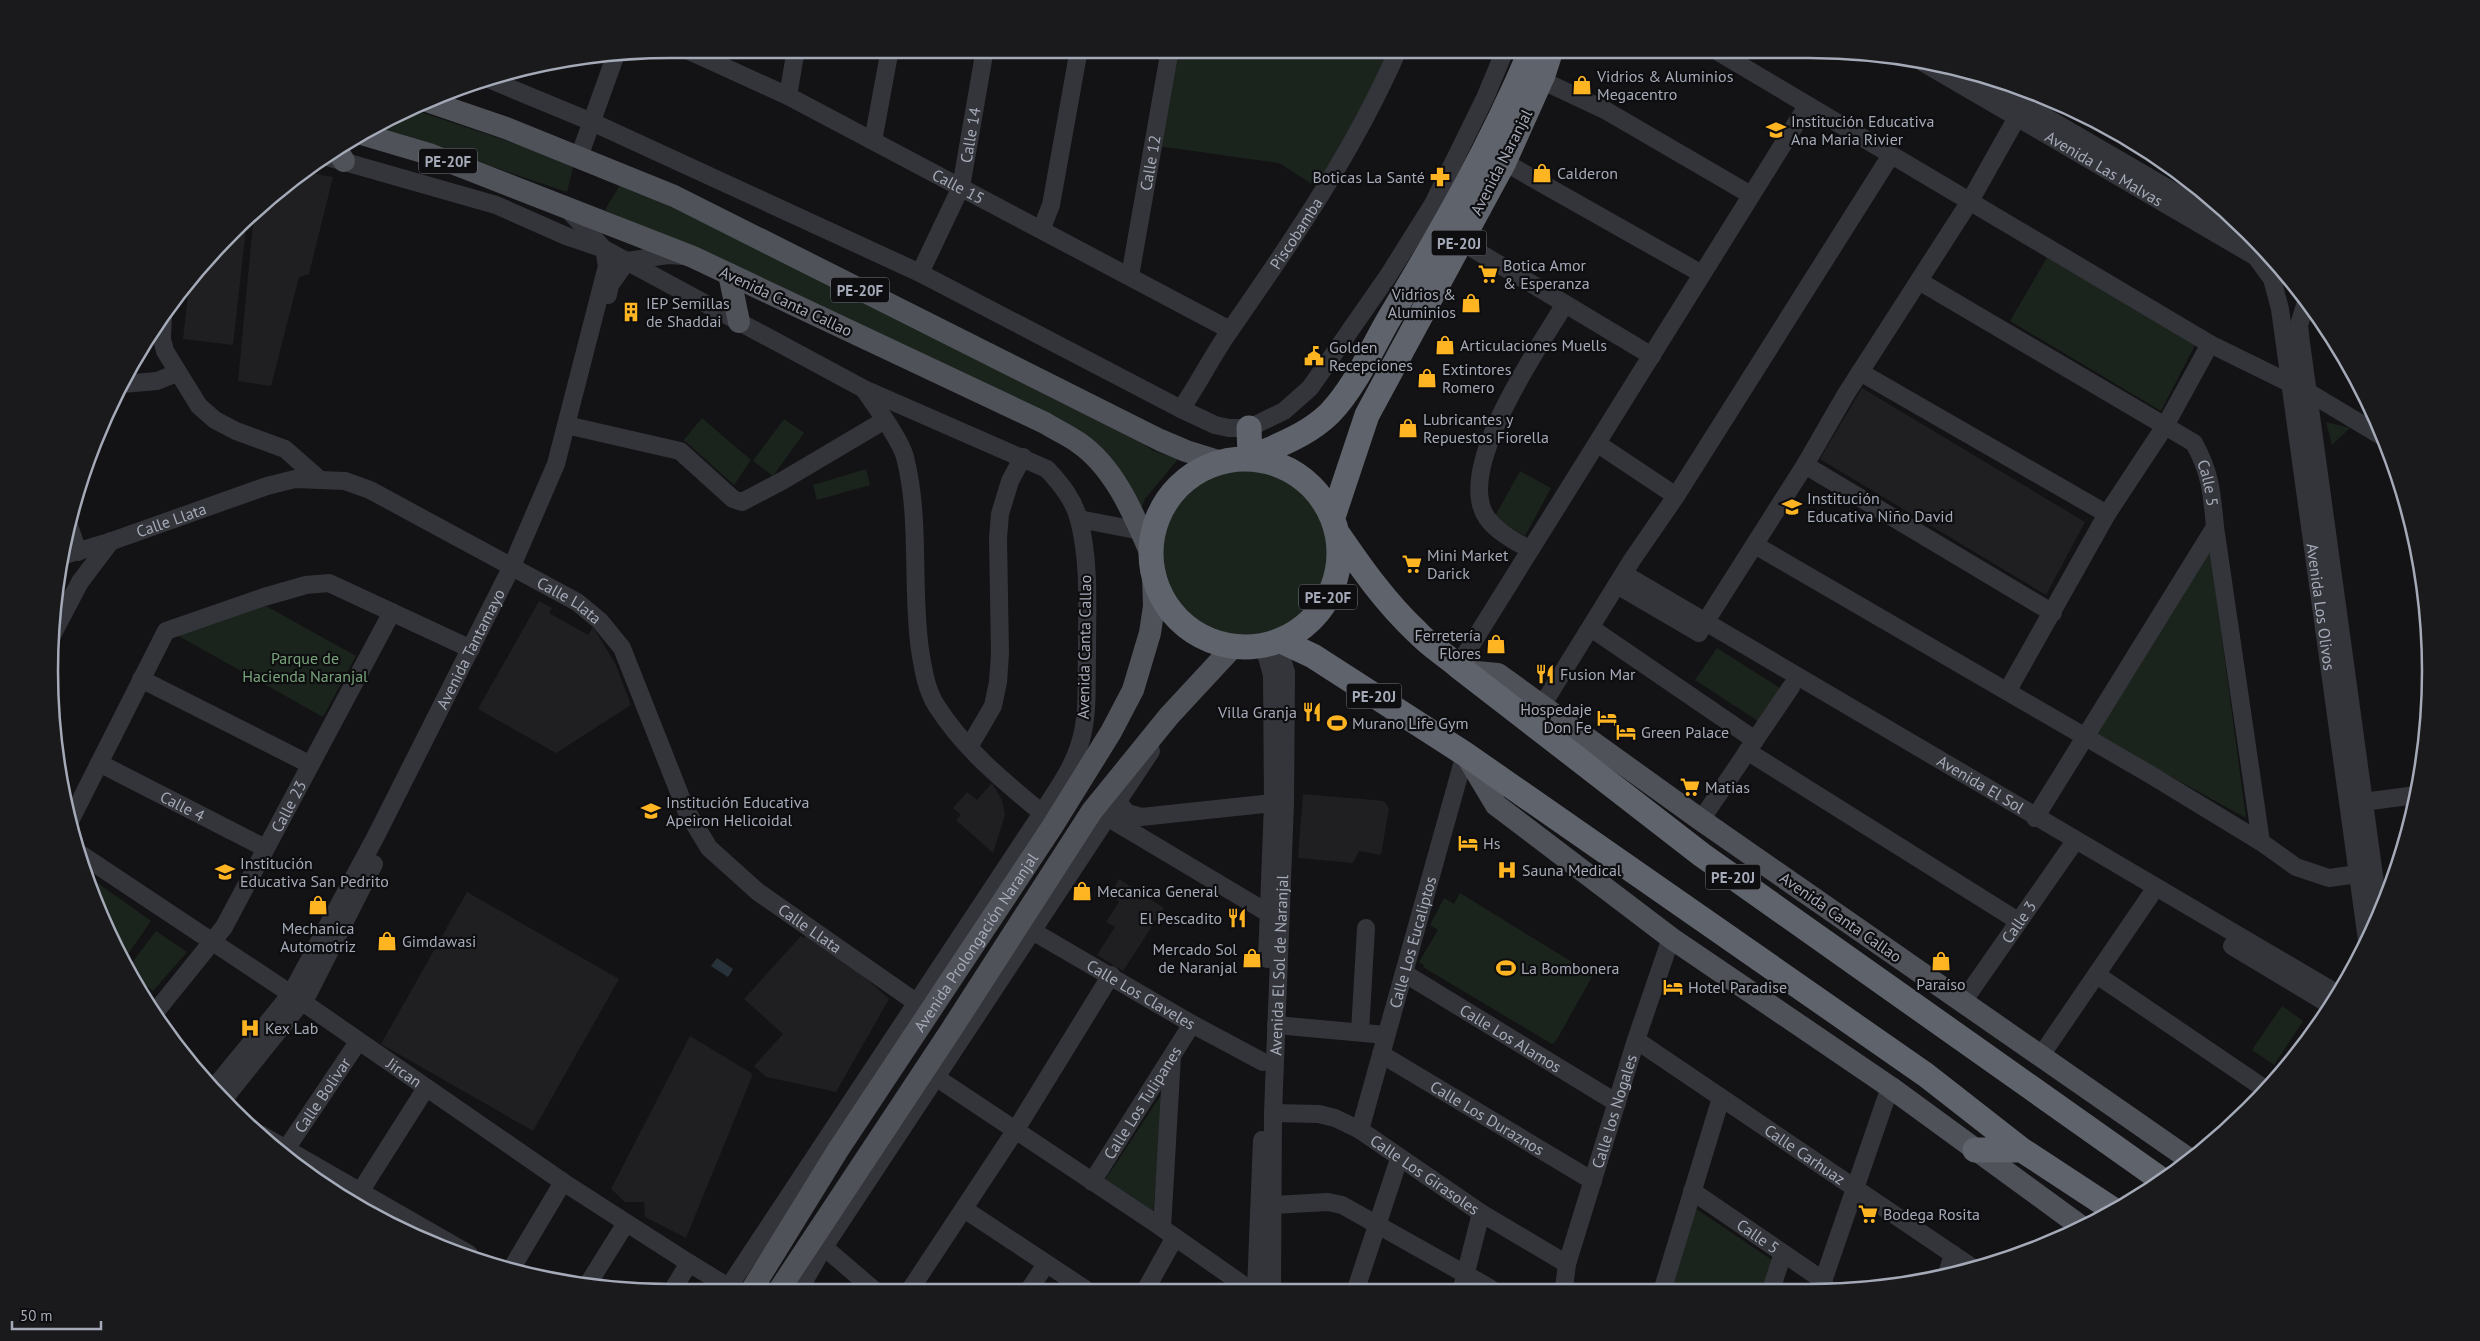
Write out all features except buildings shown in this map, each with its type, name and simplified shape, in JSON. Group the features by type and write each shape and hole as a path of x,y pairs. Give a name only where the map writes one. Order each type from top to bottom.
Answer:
{"highway":[{"name":"Avenida Naranjal","path":"1252,456 1310,429 1329,414 1353,380 1479,163 1505,112 1528,58"},
{"name":"Avenida Naranjal","path":"1335,526 1367,415 1504,162 1541,80 1548,58"},
{"path":"1249,428 1252,456"},
{"name":"PE-20F","path":"1252,456 1281,464 1309,484 1323,500 1335,526 1340,560 1334,586 1330,594 1322,609 1304,628 1274,643 1233,647 1206,639 1182,624 1164,602 1152,565 1154,530 1163,507 1177,487 1196,471 1218,461 1252,456"},
{"name":"Avenida Canta Callao","path":"1335,526 1365,572 1396,611 1418,634 1702,855 2156,1176"},
{"name":"PE-20J","path":"1274,643 1313,656 1465,754 1926,1075 2022,1150 2107,1206"},
{"path":"1975,1150 2022,1150"}],"main road":[{"name":"PE-20F","path":"436,104 506,128 674,196 1160,440 1218,461"},
{"name":"Avenida Canta Callao","path":"370,137 429,154 536,194 693,257 1045,423 1080,443 1103,466 1126,501 1141,531 1152,565"},
{"path":"729,274 739,322"},
{"name":"Avenida Prolongación Naranjal","path":"755,1284 838,1150 1052,827 1111,732 1133,690 1150,634 1154,606 1152,565"},
{"name":"Avenida Prolongación Naranjal","path":"783,1284 856,1174 1026,927 1092,811 1169,716 1233,647"},
{"name":"Avenida Canta Callao","path":"1462,668 1498,674 1543,704 1701,820 2184,1156"},
{"path":"1465,754 1496,805 1671,938 1890,1086 2071,1224"},
{"path":"814,1158 838,1150"},
{"path":"856,1174 856,1202"}],"street":[{"name":"Calle 15","path":"722,58 788,96 1042,228 1230,330"},
{"path":"788,96 794,58"},
{"path":"874,141 888,58"},
{"name":"Calle 14","path":"920,273 961,187 983,58"},
{"path":"1042,228 1051,205 1078,58"},
{"name":"Calle 12","path":"1130,276 1168,58"},
{"name":"Piscobamba","path":"1181,409 1230,330 1276,265 1320,196 1362,122 1394,58"},
{"path":"504,81 920,273 1181,409 1216,425 1229,428 1249,428 1284,411 1310,388 1388,276 1433,204 1485,98 1502,58"},
{"path":"1728,58 2210,344 2308,392 2374,432"},
{"path":"579,157 614,61"},
{"name":"Avenida Las Malvas","path":"1942,72 2020,111 2231,226"},
{"path":"1541,80 1605,110 1751,195"},
{"name":"Avenida Las Malvas","path":"1980,82 2020,111"},
{"path":"1462,668 1530,550 1598,444 1807,106"},
{"path":"1701,628 1805,465 1860,372 1970,201 2020,111"},
{"path":"1543,704 1891,155"},
{"name":"Avenida Canta Callao","path":"338,156 496,205 566,236 604,249 864,389 1048,469 1066,490 1079,519 1084,553 1087,616 1086,699 1080,744 1066,775 1042,813 997,776 969,747 935,703 923,671 918,634 912,494 905,455 864,389"},
{"path":"1504,162 1702,274"},
{"path":"536,194 574,214 604,249"},
{"name":"Avenida Las Malvas","path":"2220,220 2256,257 2269,264"},
{"path":"1460,241 1652,356"},
{"name":"Avenida Tantamayo","path":"218,1084 297,998 470,649 517,569 556,464 606,266 604,249"},
{"path":"627,261 668,255 693,257"},
{"name":"Avenida Los Olivos","path":"2256,257 2272,279 2278,296 2365,928"},
{"name":"Avenida Tantamayo","path":"228,1094 297,998 478,661 517,569 565,467 610,286 627,261"},
{"name":"Calle 5","path":"1919,281 2194,443 2204,461 2210,480 2215,527 2261,842"},
{"path":"2278,296 2284,283"},
{"path":"1530,550 1500,530 1487,518 1480,504 1484,458 1492,432 1564,304"},
{"name":"Avenida Los Olivos","path":"2304,309 2300,325 2308,392 2377,901"},
{"path":"162,328 162,339 177,373 199,406 216,420 236,431 285,449 320,478"},
{"path":"2008,690 2107,514 2165,426 2210,344"},
{"path":"1860,372 2107,514"},
{"path":"129,383 157,381 177,373"},
{"path":"575,427 680,451 723,491 733,499 742,502 782,481 885,420"},
{"path":"1598,444 1676,496"},
{"path":"969,747 993,706 998,682 1000,654 998,538 1000,514 1010,481 1023,457"},
{"path":"1805,465 2053,613"},
{"name":"Calle Llata","path":"70,554 267,486 295,479 320,478 345,482 370,490 577,602 600,621 622,648 686,810 709,848 758,892 917,1002"},
{"path":"1079,519 1141,531"},
{"path":"2035,818 2215,527"},
{"path":"60,621 80,582 112,541"},
{"path":"1755,545 2008,690 2084,738 2151,775 2261,842 2296,867 2329,878 2358,874"},
{"name":"Avenida El Sol","path":"1620,580 2035,818 2072,845 2150,896 2325,1002"},
{"path":"74,813 166,631 306,584 329,583 470,649"},
{"name":"Calle 23","path":"159,1008 224,926 392,612"},
{"path":"1591,628 1751,746 2018,921"},
{"name":"Avenida El Sol","path":"1701,628 1791,687 2332,990"},
{"name":"Avenida El Sol de Naranjal","path":"1256,1284 1262,1062 1273,803 1272,675 1274,643"},
{"name":"Avenida El Sol de Naranjal","path":"1272,1284 1273,1113 1285,813 1286,672 1274,643"},
{"path":"141,679 309,764"},
{"path":"1701,820 1791,687"},
{"name":"Avenida Prolongación Naranjal","path":"802,1284 824,1247 856,1202 937,1078 1026,927 1106,817 1119,803 1154,748 1169,716"},
{"name":"Calle Los Eucaliptos","path":"1360,1130 1465,754"},
{"name":"Calle 4","path":"99,763 265,848"},
{"path":"2363,802 2410,796"},
{"path":"1119,803 1127,813 1141,817 1273,803"},
{"name":"Avenida Prolongación Naranjal","path":"733,1284 814,1158 1042,813"},
{"path":"1106,817 1268,913"},
{"name":"Calle 3","path":"1962,1003 2072,845"},
{"name":"Jircan","path":"87,858 297,998 563,1182 722,1284"},
{"path":"2040,1057 2150,896"},
{"name":"Calle Los Claveles","path":"1026,927 1192,1024 1262,1062"},
{"path":"1360,1032 1366,928"},
{"name":"Calle los Nogales","path":"1564,1284 1567,1264 1636,1040 1671,938"},
{"name":"Calle Los Alamos","path":"1404,973 1617,1102"},
{"path":"914,1284 1015,1131 1111,975"},
{"path":"2097,976 2260,1086"},
{"name":"Calle Los Tulipanes","path":"1092,1182 1192,1024"},
{"path":"1276,1025 1386,1035"},
{"name":"Calle Carhuaz","path":"1636,1040 1967,1263"},
{"name":"Calle Bolivar","path":"287,1148 358,1042"},
{"name":"Calle Los Duraznos","path":"1380,1054 1593,1181"},
{"path":"1148,1284 1169,1233 1172,1055"},
{"path":"937,1078 1242,1284"},
{"path":"1823,1283 1890,1086"},
{"path":"360,1192 426,1088"},
{"path":"1664,1284 1721,1098"},
{"name":"Calle Los Girasoles","path":"1273,1113 1319,1114 1335,1118 1360,1130 1399,1159 1481,1214 1567,1264"},
{"path":"291,1152 445,1241"},
{"path":"1358,1284 1399,1159"},
{"path":"514,1264 563,1182"},
{"name":"Calle 5","path":"1692,1191 1783,1253 1822,1283"},
{"path":"1273,1205 1328,1202 1342,1205 1379,1224 1464,1281 1481,1214"},
{"path":"964,1209 1076,1284"},
{"path":"592,1278 626,1222"},
{"path":"824,1247 867,1284"},
{"path":"1773,1284 1783,1253"},
{"path":"1949,1267 1954,1254"},
{"path":"676,1284 689,1263"},
{"path":"1033,1284 1046,1264"}],"shaded area":[{"path":"313,173 333,177 309,274 299,277 271,386 238,381 253,222"},
{"path":"246,229 233,345 183,339 188,292"},
{"path":"1862,388 2085,522 2046,595 1820,459"},
{"path":"539,601 552,608 549,613 588,635 593,627 615,663 631,705 556,753 478,709"},
{"path":"992,783 1002,800 1005,815 993,853 956,820 961,815 953,808 967,792 977,800"},
{"path":"1303,794 1384,801 1389,808 1381,855 1359,851 1353,863 1298,858"},
{"path":"1119,879 1164,908 1123,971 1097,955 1115,927 1106,922 1119,902 1111,892"},
{"path":"467,892 619,979 533,1131 381,1044"},
{"path":"811,929 889,999 836,1092 766,1077 754,1066 783,1034 744,999 801,936 804,938"},
{"path":"717,958 733,969 728,977 711,966"},
{"path":"690,1036 753,1074 686,1238 645,1217 644,1202 625,1202 611,1189"}],"green space":[{"path":"1174,58 1386,58 1358,118 1318,188 1279,163 1157,146"},
{"path":"419,112 574,163 567,192 383,130"},
{"path":"621,183 852,294 1139,441 1154,451 1178,459 1145,499 1140,511 1037,408 605,210"},
{"path":"2048,256 2195,345 2161,411 2010,321"},
{"path":"702,418 751,460 734,485 684,440"},
{"path":"784,419 804,433 773,476 753,461"},
{"path":"2326,422 2350,428 2332,445"},
{"path":"866,469 870,485 817,500 813,485"},
{"path":"1236,469 1252,469 1284,479 1309,500 1322,521 1328,553 1322,585 1314,600 1297,618 1276,631 1252,637 1236,637 1212,631 1197,623 1174,600 1166,585 1160,561 1160,545 1166,521 1174,506 1197,483 1212,475"},
{"path":"1520,471 1551,488 1525,536 1494,518"},
{"path":"2210,549 2246,818 2096,735"},
{"name":"Parque de Hacienda Naranjal","path":"266,606 356,656 323,717 175,634"},
{"path":"1717,648 1780,688 1758,721 1695,680"},
{"path":"95,881 151,921 128,955 104,905"},
{"name":"La Bombonera","path":"1460,893 1593,975 1556,1041 1552,1044 1423,967 1424,965 1419,962 1438,930 1430,925 1444,898 1454,904"},
{"path":"156,931 187,952 153,991 145,985 132,963"},
{"path":"2282,1006 2303,1021 2274,1065 2252,1050"},
{"path":"1163,1092 1153,1216 1103,1183"},
{"path":"1692,1206 1772,1260 1764,1284 1671,1284"}],"place":[{"name":"Vidrios & Aluminios Megacentro","path":"1582,85"},
{"name":"Institución Educativa Ana Maria Rivier","path":"1776,130"},
{"name":"Calderon","path":"1542,173"},
{"name":"Boticas La Santé","path":"1440,177"},
{"name":"Botica Amor & Esperanza","path":"1488,274"},
{"name":"Vidrios & Aluminios","path":"1471,303"},
{"name":"IEP Semillas de Shaddai","path":"631,312"},
{"name":"Articulaciones Muells","path":"1445,345"},
{"name":"Golden Recepciones","path":"1314,356"},
{"name":"Extintores Romero","path":"1427,378"},
{"name":"Lubricantes y Repuestos Fiorella","path":"1408,428"},
{"name":"Institución Educativa Niño David","path":"1792,507"},
{"name":"Mini Market Darick","path":"1412,564"},
{"name":"Ferretería Flores","path":"1496,644"},
{"name":"Fusion Mar","path":"1545,674"},
{"name":"Villa Granja","path":"1312,712"},
{"name":"Hospedaje Don Fe","path":"1607,718"},
{"name":"Murano Life Gym","path":"1337,723"},
{"name":"Green Palace","path":"1626,732"},
{"name":"Matias","path":"1690,787"},
{"name":"Institución Educativa Apeiron Helicoidal","path":"651,811"},
{"name":"Hs","path":"1468,843"},
{"name":"Sauna Medical","path":"1507,870"},
{"name":"Institución Educativa San Pedrito","path":"225,872"},
{"name":"Mecanica General","path":"1082,891"},
{"name":"Mechanica Automotriz","path":"318,905"},
{"name":"El Pescadito","path":"1237,918"},
{"name":"Gimdawasi","path":"387,941"},
{"name":"Mercado Sol de Naranjal","path":"1252,958"},
{"name":"Paraíso","path":"1941,961"},
{"name":"La Bombonera","path":"1506,968"},
{"name":"Hotel Paradise","path":"1673,987"},
{"name":"Kex Lab","path":"250,1028"},
{"name":"Bodega Rosita","path":"1868,1214"}]}
